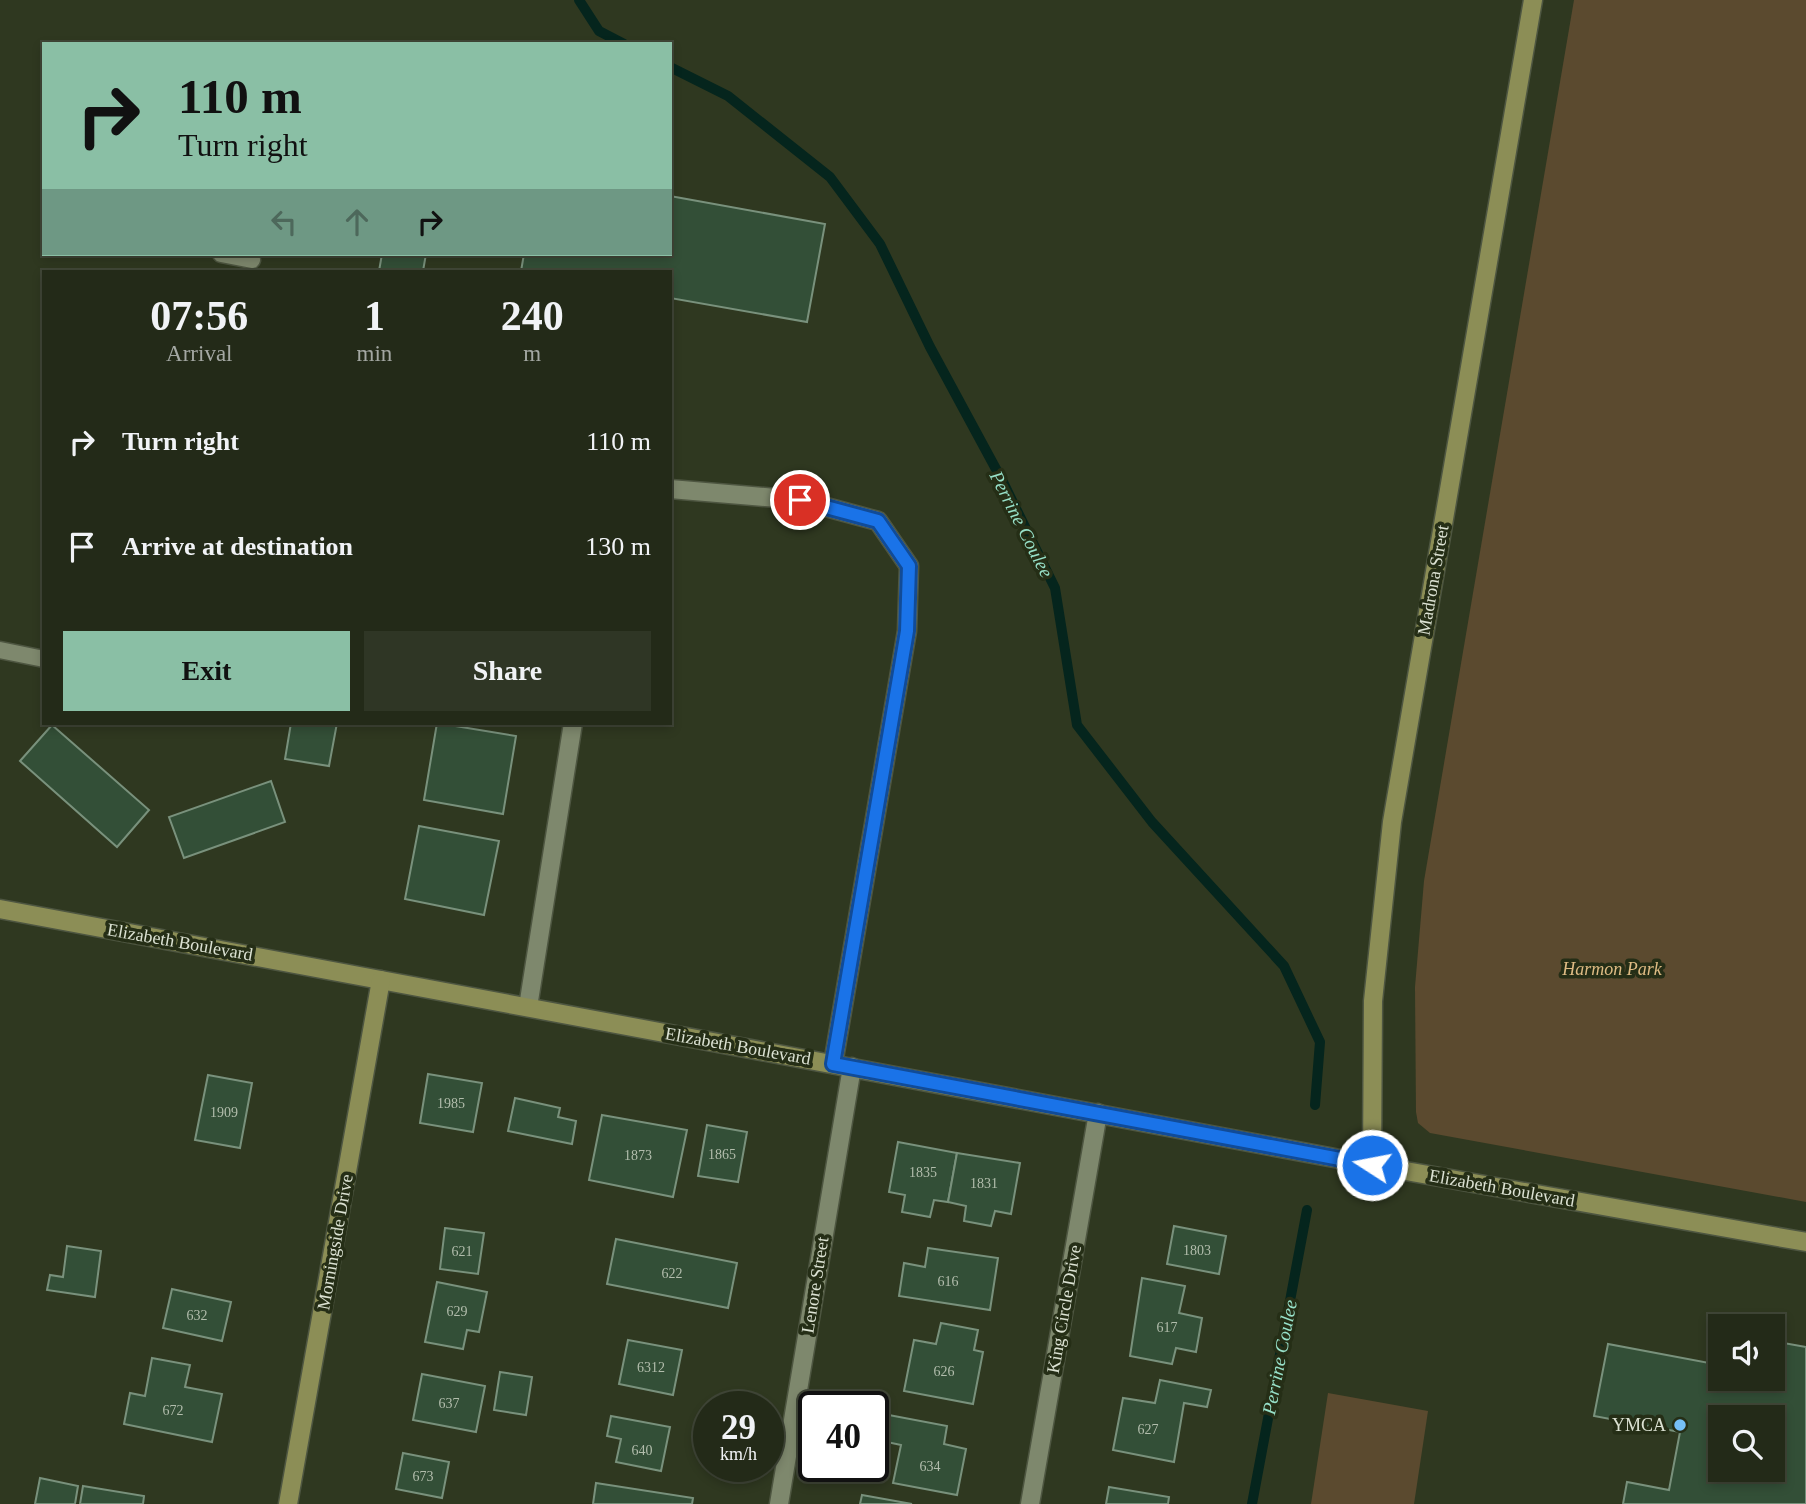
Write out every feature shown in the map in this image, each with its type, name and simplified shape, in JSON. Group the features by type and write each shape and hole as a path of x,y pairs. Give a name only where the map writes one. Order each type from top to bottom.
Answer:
{"street":[{"name":"Madrona Street","path":"1372,1165 1373,1001 1392,822 1533,0"},
{"path":"672,489 800,500 878,521 909,566 907,631 833,1064"},
{"path":"528,1007 573,725"},
{"name":"Elizabeth Boulevard","path":"0,909 1372,1165 1806,1242"},
{"name":"Morningside Drive","path":"288,1504 382,980"},
{"name":"Lenore Street","path":"779,1504 852,1067"},
{"name":"King Circle Drive","path":"1030,1504 1098,1113"}],"lane":[{"path":"232,256 252,260"},
{"path":"0,650 42,659"}],"green space":[{"name":"Harmon Park","path":"1574,0 1806,0 1806,1202 1430,1133 1418,1123 1415,987 1424,881"},
{"path":"1328,1393 1428,1411 1414,1504 1311,1504"}],"building":[{"path":"672,196 825,224 807,322 672,298 672,270 521,270 524,256 672,256"},
{"path":"382,256 426,256 423,270 379,270"},
{"path":"52,725 149,810 117,847 20,761"},
{"path":"291,725 337,725 329,766 285,759"},
{"path":"437,725 516,736 503,814 424,800"},
{"path":"271,781 285,822 184,858 169,817"},
{"path":"419,826 499,841 484,915 405,899"},
{"path":"428,1074 482,1083 473,1132 420,1123"},
{"path":"208,1075 252,1083 240,1148 195,1140"},
{"path":"515,1098 560,1108 558,1117 576,1121 572,1144 508,1131"},
{"path":"602,1115 687,1130 673,1197 589,1180"},
{"path":"707,1125 747,1132 738,1182 698,1176"},
{"path":"898,1142 957,1153 948,1202 934,1200 930,1217 902,1212 905,1195 889,1192"},
{"path":"957,1153 1020,1163 1011,1214 995,1211 991,1226 964,1221 966,1206 948,1202"},
{"path":"1174,1226 1226,1236 1219,1274 1167,1264"},
{"path":"445,1228 484,1233 478,1274 440,1269"},
{"path":"616,1239 737,1263 728,1308 607,1284"},
{"path":"67,1246 101,1251 95,1297 47,1290 50,1275 63,1277"},
{"path":"928,1248 998,1258 990,1310 899,1296 904,1263 925,1267"},
{"path":"1142,1278 1185,1286 1179,1313 1202,1318 1196,1352 1176,1348 1172,1364 1130,1356"},
{"path":"437,1282 487,1292 479,1332 467,1330 463,1349 425,1342"},
{"path":"172,1289 231,1302 222,1341 163,1328"},
{"path":"941,1323 978,1330 974,1350 983,1352 973,1404 904,1391 914,1340 936,1344"},
{"path":"628,1340 682,1350 673,1395 619,1384"},
{"name":"YMCA","path":"1785,1343 1806,1347 1806,1504 1623,1504 1627,1482 1669,1490 1680,1432 1594,1416 1608,1344 1708,1363 1708,1391 1785,1391"},
{"path":"152,1358 190,1365 185,1387 222,1394 212,1442 124,1424 130,1393 145,1396"},
{"path":"500,1372 532,1377 526,1415 494,1410"},
{"path":"422,1374 485,1386 476,1432 413,1420"},
{"path":"1160,1380 1211,1390 1207,1407 1184,1403 1174,1462 1113,1450 1123,1398 1155,1403"},
{"path":"889,1415 947,1426 944,1444 966,1449 957,1495 893,1483 901,1445 889,1442"},
{"path":"611,1416 670,1427 661,1471 616,1462 621,1439 607,1436"},
{"path":"403,1453 449,1462 442,1498 396,1489"},
{"path":"40,1478 78,1486 75,1504 35,1504"},
{"path":"596,1483 693,1498 692,1504 593,1504"},
{"path":"83,1486 144,1496 143,1504 80,1504"},
{"path":"1109,1487 1169,1497 1168,1504 1106,1504"},
{"path":"862,1495 912,1504 860,1504"}],"waterway":[{"name":"Perrine Coulee","path":"579,0 599,31 620,42"},
{"name":"Perrine Coulee","path":"672,68 728,96 830,177 880,244 930,347 1003,482 1055,588 1077,725 1152,822 1284,966 1320,1042 1315,1105"},
{"name":"Perrine Coulee","path":"1252,1504 1307,1210"}],"place":[{"name":"YMCA","path":"1680,1425"}],"route":[{"path":"800,500 878,521 909,566 907,631 833,1064 1372,1165"}]}
